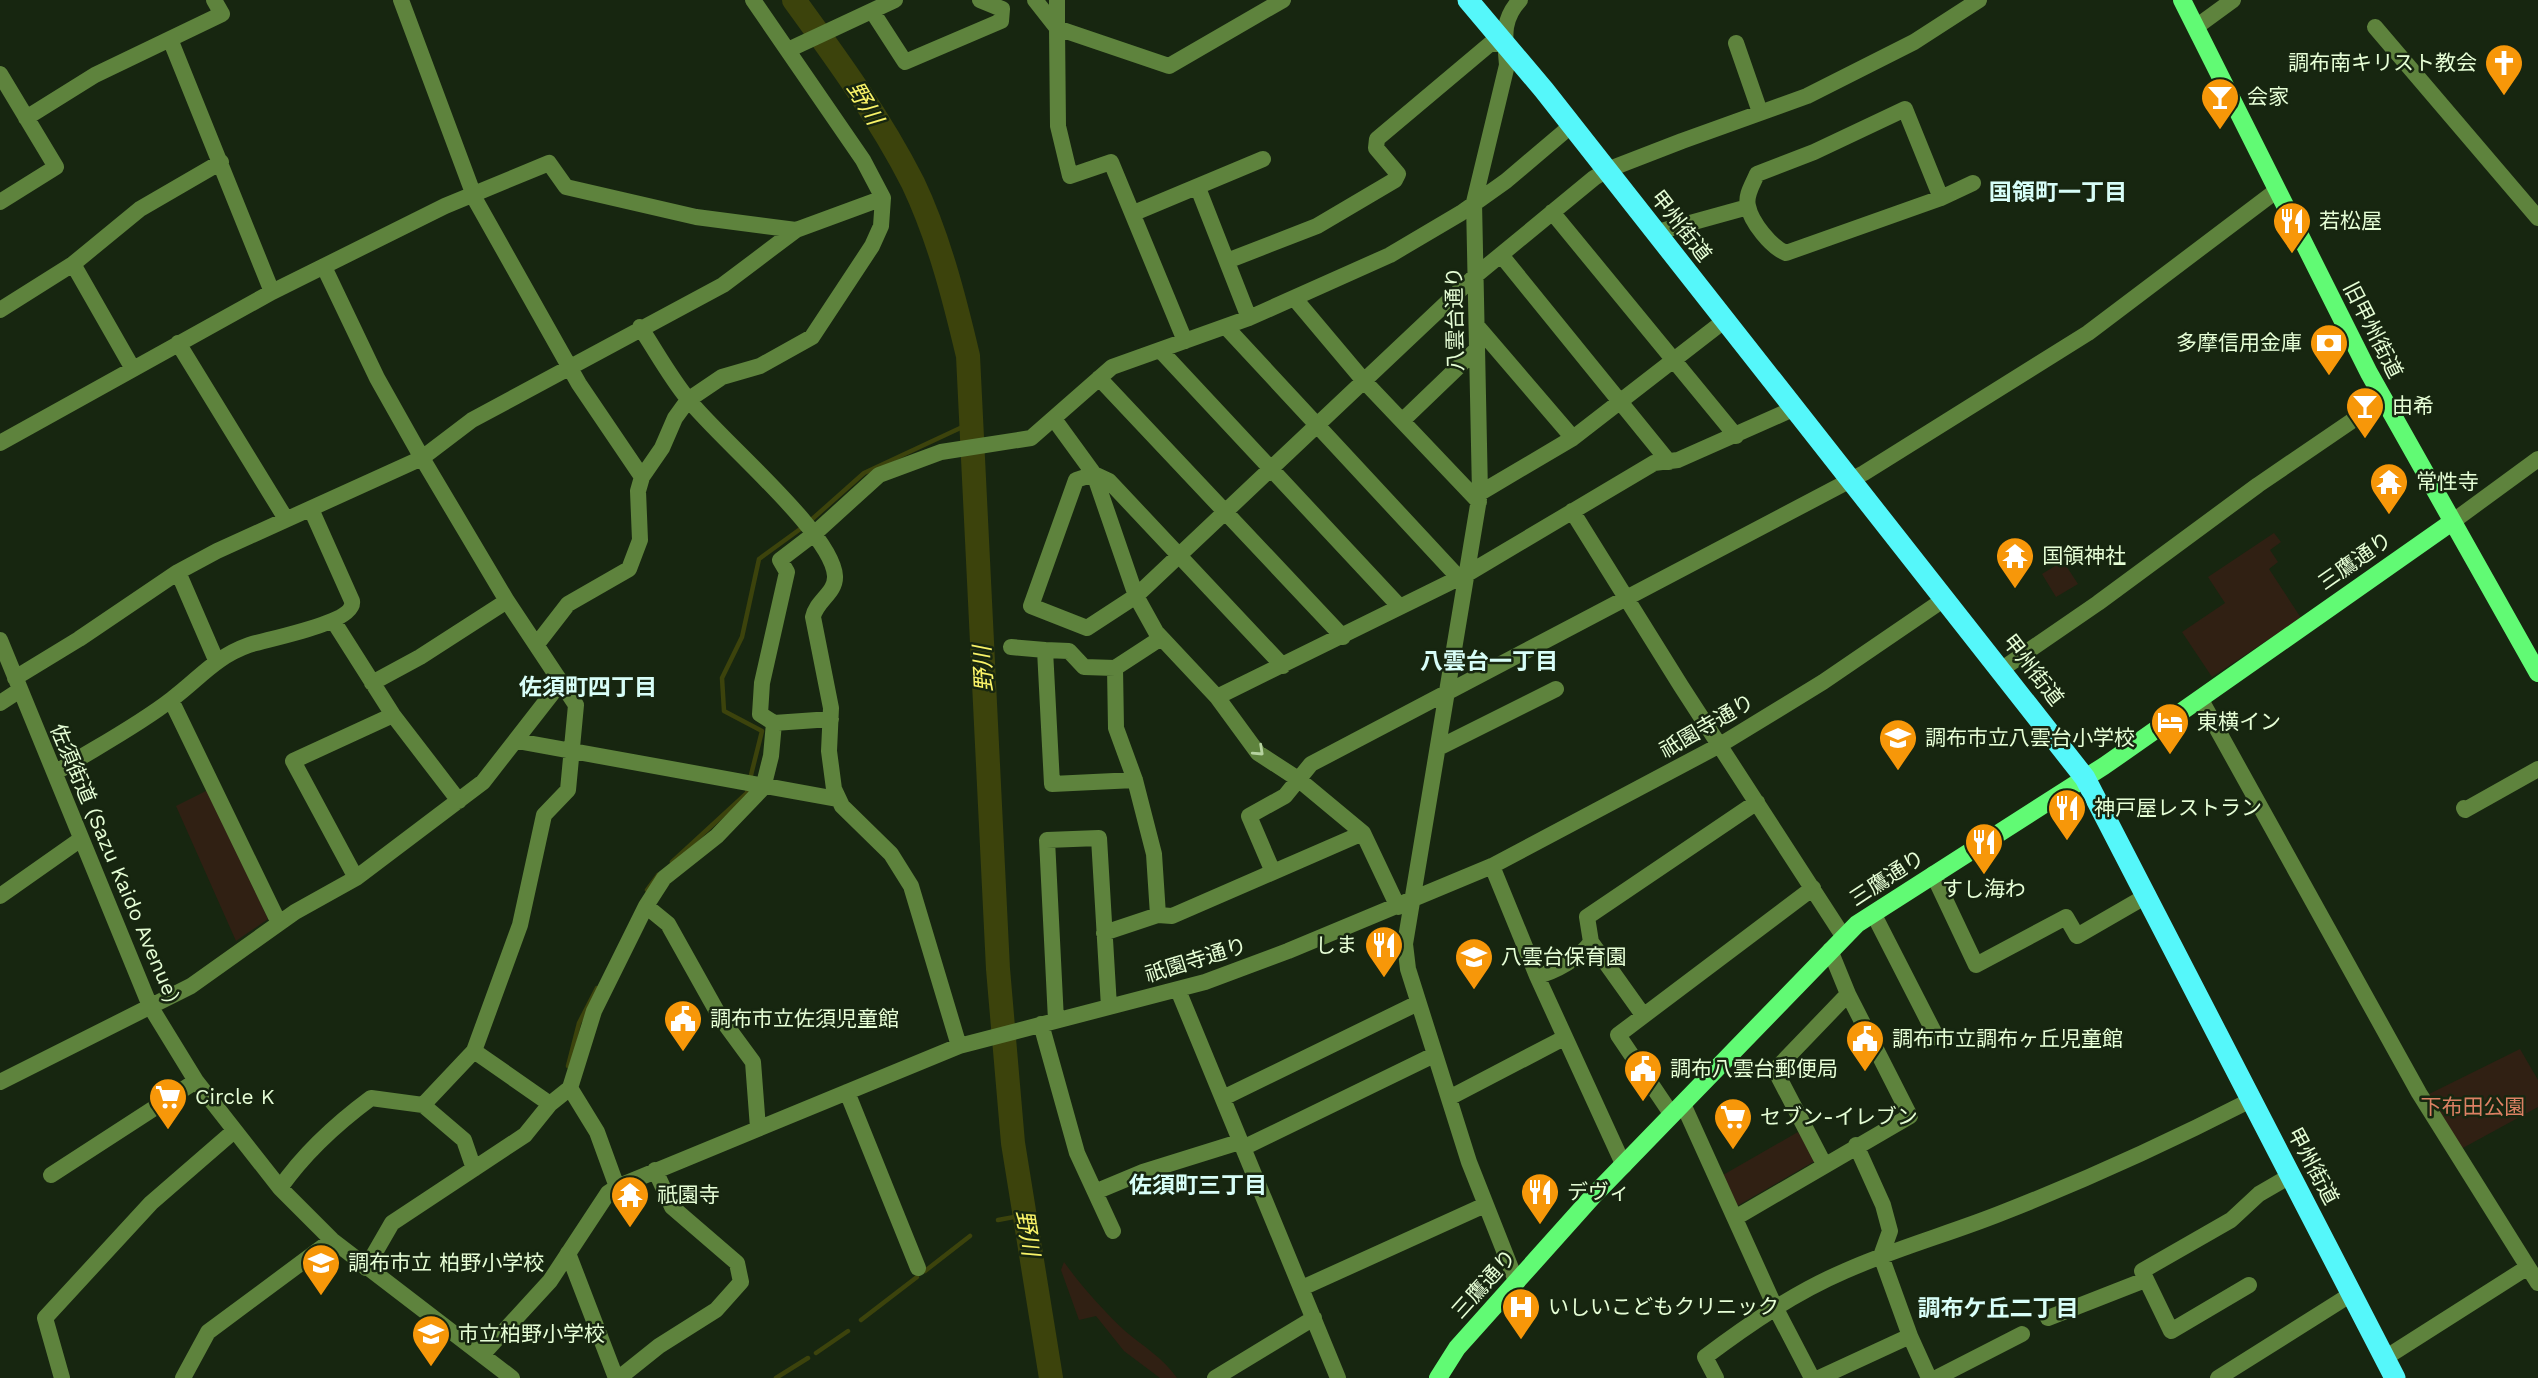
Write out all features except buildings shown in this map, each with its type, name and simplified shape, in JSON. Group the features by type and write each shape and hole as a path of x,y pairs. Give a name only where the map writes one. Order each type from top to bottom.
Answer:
{"highway":[{"name":"甲州街道","path":"1471,4 1514,64 1572,125 1654,233 1946,598 2085,778 2148,895 2395,1378"}],"main road":[{"name":"旧甲州街道","path":"2182,0 2276,191 2384,400 2538,673"},
{"name":"三鷹通り","path":"1438,1378 1457,1348 1516,1281 1843,936 1933,874 1989,842 2201,700 2255,658 2452,522"}],"street":[{"path":"26,118 95,75 222,14 214,0"},
{"path":"401,0 474,192 570,367 642,477"},
{"path":"537,644 568,604 629,569 640,540 638,491 642,477 688,400 722,377 760,366 812,337 872,246 881,226 883,198 841,125 791,48 753,0"},
{"path":"791,48 895,0"},
{"path":"872,11 905,62 1001,21 1002,9 980,0"},
{"path":"1035,0 1057,28 1169,66 1283,0"},
{"path":"1057,0 1058,126 1070,176 1111,162 1185,341"},
{"path":"1227,261 1317,226 1395,180 1398,174 1376,148 1377,139 1498,43 1508,13 1520,0"},
{"path":"1283,666 1178,556 1109,481 1094,474 1076,480 1031,606 1087,628 1136,596 1178,556 1225,512 1271,468 1364,381 1475,275 1607,170 1807,96 1914,42 1979,0"},
{"path":"2196,27 2233,0"},
{"path":"2375,27 2538,218"},
{"path":"170,38 272,292"},
{"path":"1736,43 1760,112"},
{"name":"八雲台通り","path":"1514,64 1475,202 1480,497 1463,576 1438,748 1405,904 1405,944 1408,969 1434,1055 1485,1205 1516,1281"},
{"path":"0,74 56,167 0,202"},
{"path":"1941,198 1905,109 1814,152 1758,174 1748,195 1748,207 1777,250 1786,253 1941,198 1973,183"},
{"path":"831,719 774,723 760,714 762,683 787,572 780,560 814,534 879,475 946,452 1031,438 1112,367 1249,318 1390,255 1506,181 1572,125"},
{"path":"1134,213 1263,159"},
{"path":"0,310 73,264 140,208 221,162"},
{"path":"0,443 272,292 474,192 550,163 566,187 695,217 796,230"},
{"path":"1198,188 1249,318"},
{"path":"1273,872 1249,816 1285,796 1311,764 1849,480 1985,399 2088,333 2276,191"},
{"path":"0,704 18,684 178,572 286,519 422,458 472,420 640,327 723,285 796,230 883,198"},
{"path":"1654,233 1748,207"},
{"path":"1552,212 1736,436"},
{"path":"1501,255 1669,462"},
{"path":"73,264 133,369"},
{"path":"324,267 377,378 422,458 507,601 576,705 568,790 544,815 520,925 474,1051 424,1105"},
{"path":"1295,299 1364,381 1480,497 1573,438 1724,321"},
{"path":"1477,326 1573,438"},
{"path":"640,327 688,400 814,534 832,563 835,578 830,593 814,609 813,617 831,719 830,751 837,799 891,854 911,886 967,1044"},
{"path":"1226,327 1463,576"},
{"path":"178,343 286,519"},
{"path":"1402,421 1477,349"},
{"path":"1160,350 1400,607"},
{"path":"1099,378 1343,636"},
{"path":"2002,669 2098,603 2258,485 2384,400"},
{"path":"1217,697 1463,576 1654,463 1669,462 1736,436 1793,409"},
{"path":"1054,419 1094,474 1136,596 1161,638 1217,697 1258,753 1298,779 1363,833 1405,904"},
{"path":"2452,522 2538,459"},
{"path":"55,773 171,700 215,660 250,645 334,622 353,606 311,509"},
{"path":"1572,511 1843,936"},
{"path":"178,572 215,660"},
{"name":"祇園寺通り","path":"482,1355 550,1281 608,1193 617,1187 967,1044 1178,990 1261,962 1492,866 1720,745 1823,682 1946,598"},
{"path":"372,683 420,657 507,601"},
{"path":"334,622 393,715 459,801"},
{"path":"1011,646 1069,651 1084,667 1115,667 1161,638"},
{"name":"佐須街道 (Sazu Kaido Avenue)","path":"0,640 150,1006 195,1081 280,1188 332,1240 512,1378"},
{"path":"1045,650 1052,784 1135,780"},
{"path":"1115,667 1116,728 1135,780 1154,855 1158,915"},
{"path":"0,1082 191,986 279,923 356,878 483,782 561,682"},
{"path":"1438,748 1556,689"},
{"path":"171,700 279,923"},
{"path":"2201,700 2419,1093 2538,1283"},
{"path":"356,878 293,761 393,715"},
{"path":"366,1268 392,1223 525,1135 550,1104 570,1088 594,1011 646,906 664,878 717,836 763,788 771,756 774,723"},
{"path":"517,741 763,788 837,799"},
{"path":"2464,808 2465,810 2491,792 2538,769"},
{"path":"1643,1016 1591,942 1587,917 1757,802"},
{"path":"1104,933 1158,915 1171,916 1363,833"},
{"path":"1109,1007 1099,838 1047,840 1049,1022 1077,1153 1113,1231"},
{"path":"0,896 81,839"},
{"path":"1492,866 1536,975 1624,1166"},
{"path":"1933,874 1976,965 2066,917 2077,936 2148,895"},
{"path":"1812,1378 1775,1307 1735,1218 1678,1109 1618,1035 1813,888"},
{"path":"646,906 668,923 720,1017 753,1062 758,1128"},
{"path":"1873,914 1937,1038"},
{"path":"1536,975 1548,974 1585,950 1591,942"},
{"path":"1735,1218 1856,1145 1910,1116 1848,993 1830,950"},
{"path":"1178,990 1338,1378"},
{"path":"1824,1164 1775,1070 1848,993"},
{"path":"1223,1098 1418,1003"},
{"path":"1449,1098 1564,1038"},
{"path":"474,1051 550,1104"},
{"path":"1096,1192 1143,1172 1236,1143 1249,1145 1434,1055"},
{"path":"51,1175 195,1081"},
{"path":"570,1088 597,1132 617,1187"},
{"path":"847,1092 918,1268"},
{"path":"280,1188 337,1123 371,1098 424,1105 464,1140 474,1169"},
{"path":"1716,1378 1705,1357 1775,1307 1844,1271 2007,1211 2193,1129 2251,1100"},
{"path":"62,1378 45,1318 151,1203 234,1132"},
{"path":"1856,1145 1883,1205 1890,1231 1881,1256 1910,1336 1929,1378"},
{"path":"568,1253 618,1378 659,1346 716,1310 741,1282 737,1263 672,1207 655,1170"},
{"path":"2249,1285 2171,1331 2142,1271 2231,1220 2259,1194 2290,1176"},
{"path":"1301,1288 1485,1205"},
{"path":"183,1378 208,1332 332,1240"},
{"path":"2385,1358 2528,1267"},
{"path":"2048,1318 2145,1280"},
{"path":"2218,1378 2353,1293"},
{"path":"1215,1378 1314,1318"},
{"path":"1936,1378 2022,1334"},
{"path":"1819,1378 1910,1336"}],"green space":[{"path":"2274,533 2281,542 2270,550 2278,562 2269,569 2301,618 2212,677 2182,632 2225,603 2208,577"},
{"path":"2063,561 2078,584 2056,597 2042,574"},
{"path":"208,790 268,919 236,941 176,806"},
{"name":"下布田公園","path":"2520,1049 2538,1080 2538,1107 2461,1149 2427,1095"},
{"path":"1798,1132 1815,1161 1737,1206 1723,1175"},
{"path":"1064,1262 1109,1315 1159,1358 1177,1378 1160,1378 1124,1351 1096,1316 1079,1320 1061,1270"}],"waterway":[{"name":"野川","path":"794,0 872,112 913,183 938,246 968,356 998,969 1013,1143 1051,1378"},
{"path":"810,521 864,473 971,423"},
{"path":"750,779 762,731 724,711 722,678 742,637 759,559 803,527"},
{"path":"672,862 747,793 748,788"},
{"path":"647,890 658,875"},
{"path":"568,1066 579,1023 597,988"},
{"path":"998,1220 1025,1215"},
{"path":"925,1271 970,1236"},
{"path":"861,1320 917,1277"},
{"path":"816,1353 848,1331"},
{"path":"776,1378 808,1358"}],"place":[{"name":"調布南キリスト教会","path":"2504,97"},
{"name":"会家","path":"2220,131"},
{"name":"若松屋","path":"2292,255"},
{"name":"多摩信用金庫","path":"2329,377"},
{"name":"由希","path":"2365,440"},
{"name":"常性寺","path":"2389,516"},
{"name":"国領神社","path":"2015,590"},
{"name":"東横イン","path":"2170,756"},
{"name":"調布市立八雲台小学校","path":"1898,772"},
{"name":"神戸屋レストラン","path":"2067,842"},
{"name":"すし海わ","path":"1984,876"},
{"name":"しま","path":"1384,979"},
{"name":"八雲台保育園","path":"1474,991"},
{"name":"調布市立佐須児童館","path":"683,1053"},
{"name":"調布市立調布ヶ丘児童館","path":"1865,1073"},
{"name":"調布八雲台郵便局","path":"1643,1103"},
{"name":"Circle K","path":"168,1131"},
{"name":"セブン-イレブン","path":"1733,1151"},
{"name":"デヴィ","path":"1540,1226"},
{"name":"祇園寺","path":"630,1229"},
{"name":"調布市立 柏野小学校","path":"321,1297"},
{"name":"いしいこどもクリニック","path":"1521,1341"},
{"name":"市立柏野小学校","path":"431,1368"}],"district":[{"name":"国領町一丁目","path":"2058,192"},
{"name":"八雲台一丁目","path":"1489,661"},
{"name":"佐須町四丁目","path":"588,687"},
{"name":"佐須町三丁目","path":"1198,1185"},
{"name":"調布ケ丘二丁目","path":"1998,1308"}]}
